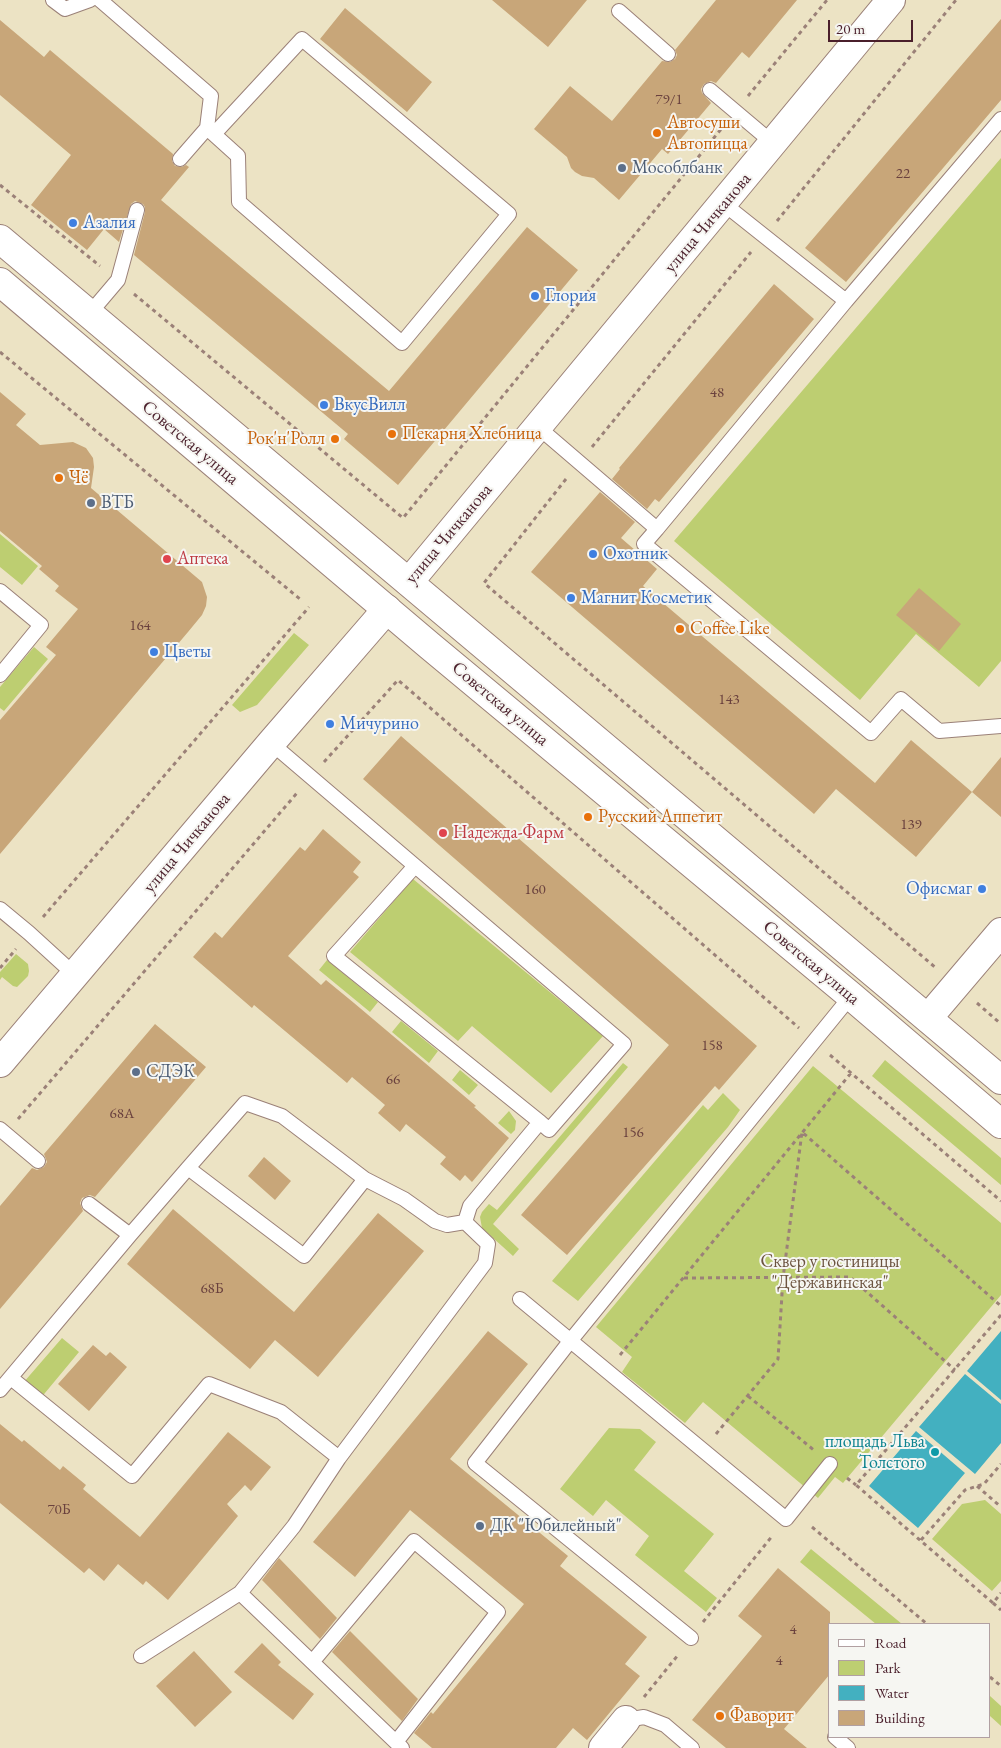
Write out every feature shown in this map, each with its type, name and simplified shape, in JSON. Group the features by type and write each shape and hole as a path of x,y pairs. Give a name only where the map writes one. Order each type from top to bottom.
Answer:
{"main road":[{"name":"улица Чичканова","path":"0,1063 387,609 448,533 774,144 891,0"},
{"path":"0,239 1001,1080"},
{"name":"Советская улица","path":"0,282 1001,1124"},
{"path":"928,1018 1001,932"},
{"path":"603,1748 626,1720"}],"lane":[{"path":"53,0 65,10 90,0"},
{"path":"100,0 211,96 210,131 238,156 239,202 402,344 509,214 302,39 210,131 180,159"},
{"path":"619,11 668,54"},
{"path":"710,90 774,144"},
{"path":"1001,119 846,301 644,544 871,733 901,699 938,731 1001,726"},
{"path":"724,204 846,301"},
{"path":"90,314 118,280 137,210"},
{"path":"538,427 657,528"},
{"path":"0,591 41,625 0,675"},
{"path":"271,743 624,1044 549,1130 334,956 415,866"},
{"path":"0,909 75,975"},
{"path":"691,1638 475,1463 571,1340 851,996"},
{"path":"0,1390 245,1103 282,1116 365,1179 404,1198 435,1221 447,1225 465,1222"},
{"path":"465,1222 470,1206 540,1122"},
{"path":"3,1131 38,1161"},
{"path":"188,1168 304,1256 365,1179"},
{"path":"89,1204 130,1236"},
{"path":"141,1656 240,1593 294,1526 339,1458 485,1263 488,1244 465,1222"},
{"path":"520,1299 786,1519 830,1464"},
{"path":"11,1378 132,1476 209,1384 281,1412 339,1458"},
{"path":"240,1593 399,1745 498,1612 414,1541 313,1661"},
{"path":"626,1720 644,1717 666,1725 692,1748"},
{"path":"837,1738 848,1748"}],"path":[{"path":"0,185 118,280 403,518 827,0"},
{"path":"0,352 300,599"},
{"path":"580,463 484,583 1001,1024"},
{"path":"0,968 309,607"},
{"path":"3,1131 311,777 398,680 851,1074 1001,1201"},
{"path":"607,1371 851,1074"},
{"path":"703,1450 778,1359 783,1278 802,1132"},
{"path":"802,1132 1001,1306"},
{"path":"684,1278 850,1277 955,1370"},
{"path":"856,1486 1001,1315"},
{"path":"748,1396 921,1540 1001,1610"},
{"path":"921,1540 966,1490 984,1484 1001,1464"},
{"path":"976,1486 1001,1507"},
{"path":"812,1527 926,1623"},
{"path":"992,1603 1001,1593"},
{"path":"991,1677 1001,1686"}],"green space":[{"path":"1001,158 1001,661 979,687 916,634 860,700 674,541"},
{"path":"0,534 38,566 22,585 0,567"},
{"path":"294,633 309,645 257,705 240,712 232,705"},
{"path":"34,647 48,659 4,711 0,708 0,687"},
{"path":"413,879 603,1036 551,1093 472,1026 458,1041 350,952"},
{"path":"16,954 28,964 29,971 28,976 17,987 2,977 0,980 0,972"},
{"path":"327,960 378,1002 370,1012 319,970"},
{"path":"401,1021 438,1051 429,1063 392,1032"},
{"path":"885,1060 1001,1158 1001,1185 872,1076"},
{"path":"623,1063 628,1067 493,1224 519,1249 513,1256 482,1228 480,1217 482,1212 489,1204 497,1210"},
{"name":"Сквер у гостиницы \"Державинская\"","path":"813,1066 1001,1223 1001,1295 843,1483 835,1477 818,1498 703,1402 685,1423 622,1372 632,1357 596,1327"},
{"path":"460,1070 478,1085 469,1095 452,1080"},
{"path":"723,1093 740,1110 728,1127 578,1301 552,1281 703,1105 708,1110"},
{"path":"509,1111 516,1121 515,1130 511,1134 498,1123"},
{"path":"62,1338 79,1352 35,1405 17,1390"},
{"path":"609,1428 640,1429 656,1442 634,1470 714,1534 684,1571 717,1598 706,1612 635,1555 649,1536 606,1500 593,1516 560,1489"},
{"path":"985,1500 1001,1514 1001,1581 992,1591 932,1539 962,1504"},
{"path":"811,1549 901,1623 875,1623 800,1562"},
{"path":"991,1697 1001,1706 1001,1726 991,1717"}],"water":[{"path":"1001,1331 1001,1400 967,1371"},
{"path":"965,1374 1001,1404 1001,1443 975,1474 919,1427"},
{"path":"916,1431 965,1473 918,1528 869,1486"}],"building":[{"path":"492,0 587,0 548,47"},
{"path":"716,0 797,0 749,58 742,52 716,83 711,81 704,84 701,89 702,93 711,103 668,154 662,149 619,200 594,178 582,176 575,172 571,168 567,157 534,129 570,86 612,121 662,61 670,62 675,59 677,55 675,50"},
{"path":"345,8 432,82 407,112 320,39"},
{"path":"1001,19 1001,100 846,282 805,248"},
{"path":"0,20 44,57 50,50 173,154 172,161 175,166 182,167 186,165 189,167 161,200 389,391 527,227 578,270 398,485 344,439 348,434 134,255 145,212 143,204 135,201 131,204 119,242 104,229 87,250 31,205 71,155 0,95"},
{"path":"774,284 814,319 659,502 655,499 647,509 612,479 619,468"},
{"path":"0,392 26,414 16,425 40,445 73,442 86,448 93,458 94,467 91,488 202,582 207,597 202,615 0,854 0,720 56,655 46,647 78,609 55,591 59,586 39,569 42,566 0,531"},
{"path":"600,492 635,522 621,538 657,569 643,586 875,783 911,740 972,792 916,857 836,789 814,814 531,572"},
{"path":"919,588 961,624 939,651 896,615"},
{"path":"401,736 757,1046 719,1090 715,1086 567,1255 521,1215 669,1045 363,779"},
{"path":"1001,757 1001,817 972,792"},
{"path":"323,829 361,862 353,872 359,877 288,956 321,985 326,980 354,1003 476,1106 474,1107 509,1138 472,1182 465,1175 460,1181 440,1164 446,1157 406,1124 400,1132 378,1113 385,1105 352,1077 347,1083 254,1005 252,1008 193,957 215,932 222,938 300,847 305,851"},
{"path":"155,1024 206,1067 95,1197 90,1195 82,1198 80,1203 83,1211 0,1309 0,1206 32,1168 37,1170 44,1167 47,1162 44,1154"},
{"path":"264,1157 291,1181 275,1200 248,1176"},
{"path":"173,1209 294,1312 378,1213 424,1251 318,1377 275,1340 250,1369 127,1264"},
{"name":"ДК \"Юбилейный\"","path":"488,1331 528,1364 450,1459 568,1556 560,1566 647,1637 625,1664 640,1676 587,1740 573,1728 556,1748 432,1748 414,1733 431,1712 433,1714 524,1604 410,1510 355,1577 313,1542"},
{"path":"93,1345 106,1356 110,1352 127,1367 89,1411 58,1384"},
{"path":"0,1424 22,1442 24,1440 60,1470 63,1466 86,1485 83,1489 140,1537 228,1432 271,1467 251,1491 245,1485 227,1504 238,1516 168,1600 146,1581 143,1585 118,1564 104,1581 89,1568 84,1573 0,1503"},
{"path":"279,1558 337,1618 320,1639 262,1580"},
{"path":"778,1568 830,1612 830,1623 828,1623 828,1676 784,1729 807,1748 726,1748 692,1720 762,1636 738,1616"},
{"path":"350,1631 418,1699 402,1721 332,1652"},
{"path":"262,1643 281,1662 278,1665 314,1694 293,1720 234,1672"},
{"path":"194,1651 232,1692 195,1727 156,1686"}],"place":[{"name":"Автосуши Автопицца","path":"657,133"},
{"name":"Мособлбанк","path":"622,168"},
{"name":"Азалия","path":"73,223"},
{"name":"Глория","path":"535,296"},
{"name":"ВкусВилл","path":"324,405"},
{"name":"Пекарня Хлебница","path":"392,434"},
{"name":"Рок'н'Ролл","path":"335,439"},
{"name":"Чё","path":"59,478"},
{"name":"ВТБ","path":"91,503"},
{"name":"Охотник","path":"593,554"},
{"name":"Аптека","path":"167,559"},
{"name":"Магнит Косметик","path":"571,598"},
{"name":"Coffee Like","path":"680,629"},
{"name":"Цветы","path":"154,652"},
{"name":"Мичурино","path":"330,724"},
{"name":"Русский Аппетит","path":"588,817"},
{"name":"Надежда-Фарм","path":"443,833"},
{"name":"Офисмаг","path":"982,889"},
{"name":"СДЭК","path":"136,1072"},
{"name":"площадь Льва Толстого","path":"935,1452"},
{"name":"ДК \"Юбилейный\"","path":"480,1526"},
{"name":"Фаворит","path":"720,1716"}]}
